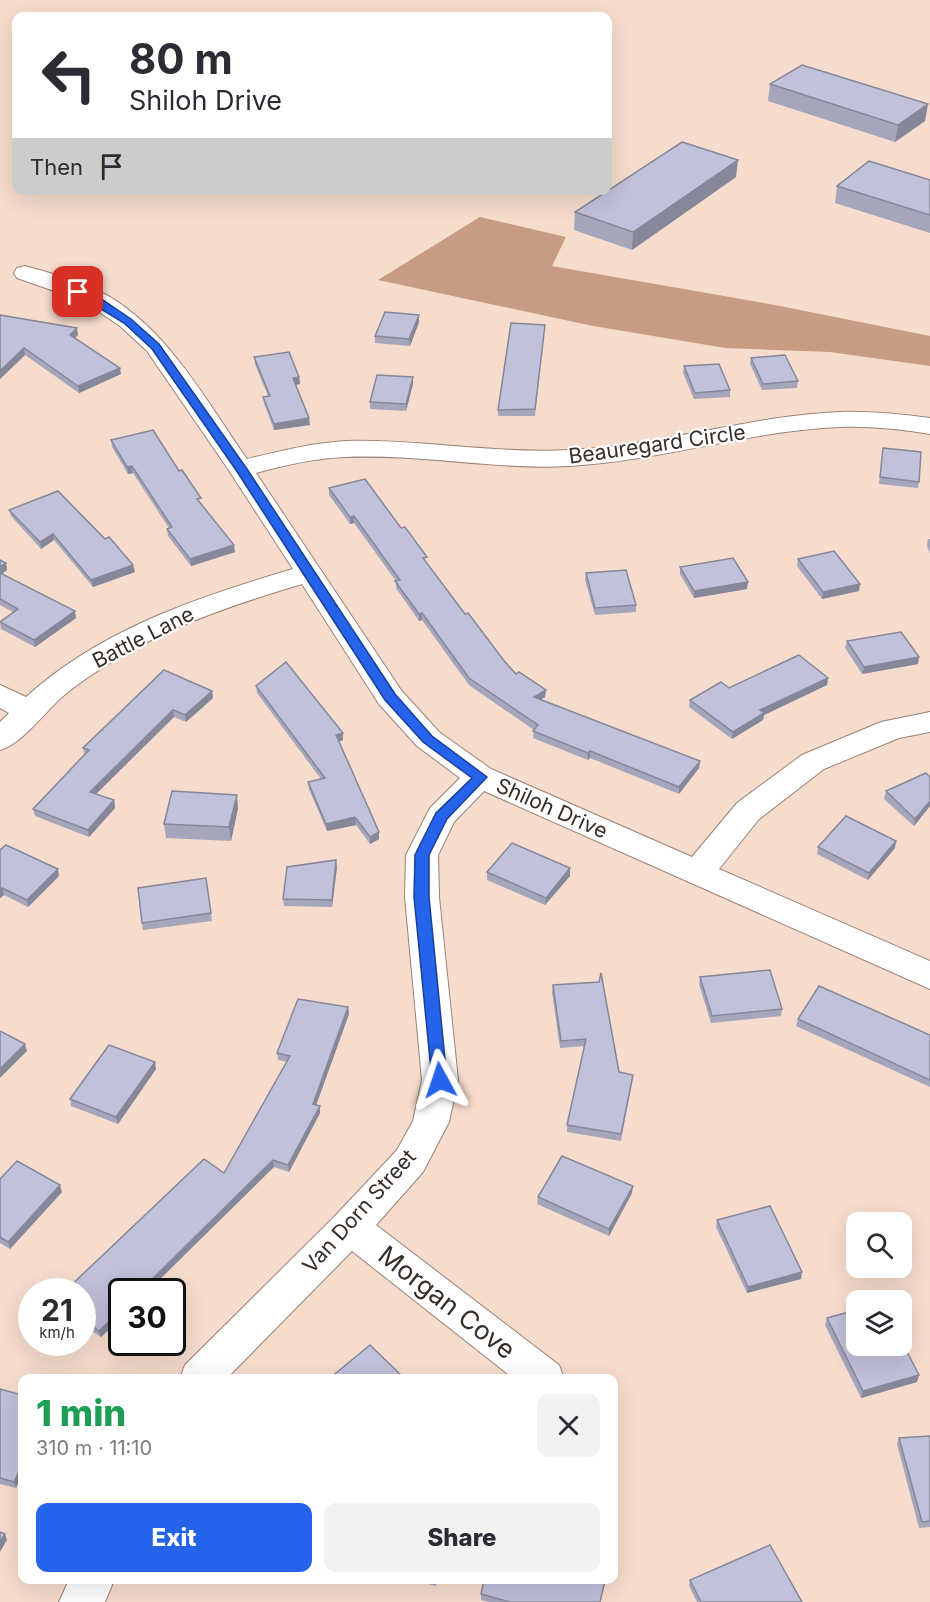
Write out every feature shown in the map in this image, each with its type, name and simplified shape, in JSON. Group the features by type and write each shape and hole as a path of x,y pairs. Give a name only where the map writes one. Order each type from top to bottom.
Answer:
{"street":[{"name":"Shiloh Drive","path":"25,273 90,296 128,321 155,346 241,469 390,697 428,739 480,777 930,976"},
{"name":"Beauregard Circle","path":"241,469 313,452 355,449 568,458 620,453 818,420 872,418 900,420 930,426"},
{"name":"Battle Lane","path":"0,740 69,676 122,643 182,614 237,594 309,573"},
{"path":"0,694 29,711"},
{"path":"698,873 748,811 813,762 892,729 930,722"},
{"name":"Van Dorn Street","path":"204,1374 350,1227 410,1161 431,1122 440,1080 422,897 422,855 441,816 480,777"},
{"name":"Morgan Cove","path":"350,1227 539,1374"},
{"path":"82,1602 90,1584"}],"shaded area":[{"path":"480,217 566,237 552,266 775,305 930,336 930,366 830,352 725,348 593,326 378,280"}],"building":[{"path":"802,65 928,104 898,125 770,84"},
{"path":"682,142 738,160 633,232 575,212 601,195 612,195 612,188"},
{"path":"869,161 930,180 930,215 837,186"},
{"path":"385,312 419,315 409,339 375,336"},
{"path":"0,315 77,328 70,335 120,368 78,386 24,348 0,371"},
{"path":"511,323 545,325 535,409 498,410"},
{"path":"289,352 299,377 293,378 309,418 274,424 263,397 270,396 254,357"},
{"path":"785,355 798,381 763,384 751,358"},
{"path":"719,364 730,390 695,393 684,366"},
{"path":"377,375 413,377 406,404 370,402"},
{"path":"153,430 179,471 182,470 201,498 197,499 234,545 190,559 167,529 172,527 132,466 127,467 111,440"},
{"path":"883,448 921,452 919,482 880,477"},
{"path":"365,479 401,528 405,527 427,557 423,558 465,614 468,613 505,662 516,674 519,672 546,690 534,697 700,761 679,787 533,731 538,725 469,678 422,613 419,614 395,581 400,580 354,516 350,517 329,488"},
{"path":"58,491 105,539 109,537 133,565 91,580 53,534 40,542 9,510"},
{"path":"834,551 860,584 823,592 798,559"},
{"path":"733,558 748,582 694,591 680,567"},
{"path":"626,570 636,605 595,608 586,573"},
{"path":"0,573 75,611 34,640 0,622 18,609 0,599"},
{"path":"901,632 919,657 864,667 847,641"},
{"path":"799,655 828,678 760,710 764,713 733,732 690,700 721,682 729,688"},
{"path":"286,662 343,733 336,735 379,832 370,837 355,817 326,824 308,782 325,778 256,686"},
{"path":"164,670 212,691 185,715 173,710 90,792 114,800 88,830 33,809 89,750 83,748"},
{"path":"926,773 930,777 930,801 915,819 886,791"},
{"path":"172,791 237,795 229,827 164,824"},
{"path":"846,816 896,841 869,873 818,847"},
{"path":"512,843 570,868 546,898 487,872"},
{"path":"6,845 58,869 27,900 2,888 0,890 0,850"},
{"path":"336,860 332,900 283,899 287,867"},
{"path":"206,878 211,913 142,923 138,888"},
{"path":"770,970 782,1009 712,1016 700,977"},
{"path":"601,973 619,1072 633,1075 621,1134 567,1125 586,1039 561,1041 553,985 599,982"},
{"path":"819,986 930,1035 930,1080 798,1019"},
{"path":"298,999 348,1007 313,1104 320,1106 288,1165 273,1160 153,1278 108,1278 108,1322 99,1331 96,1329 96,1278 79,1278 204,1159 224,1173 290,1056 277,1053"},
{"path":"0,1031 25,1044 0,1069"},
{"path":"109,1045 155,1062 116,1117 70,1099"},
{"path":"562,1156 633,1186 609,1229 538,1197"},
{"path":"17,1161 60,1185 8,1242 0,1237 0,1179"},
{"path":"770,1206 802,1272 748,1287 717,1220"},
{"path":"846,1313 846,1356 909,1356 919,1375 863,1391 827,1318"},
{"path":"370,1345 400,1374 335,1374"},
{"path":"0,1389 18,1394 18,1474 14,1482 0,1478"},
{"path":"930,1436 930,1521 922,1522 899,1438"},
{"path":"0,1532 5,1534 0,1542"},
{"path":"770,1545 802,1602 701,1602 690,1580"},
{"path":"483,1584 604,1584 600,1602 510,1602 481,1594"}],"route":[{"path":"78,292 90,296 128,321 155,346 241,469 390,697 428,739 480,777 441,816 422,855 422,897 440,1080"}]}
